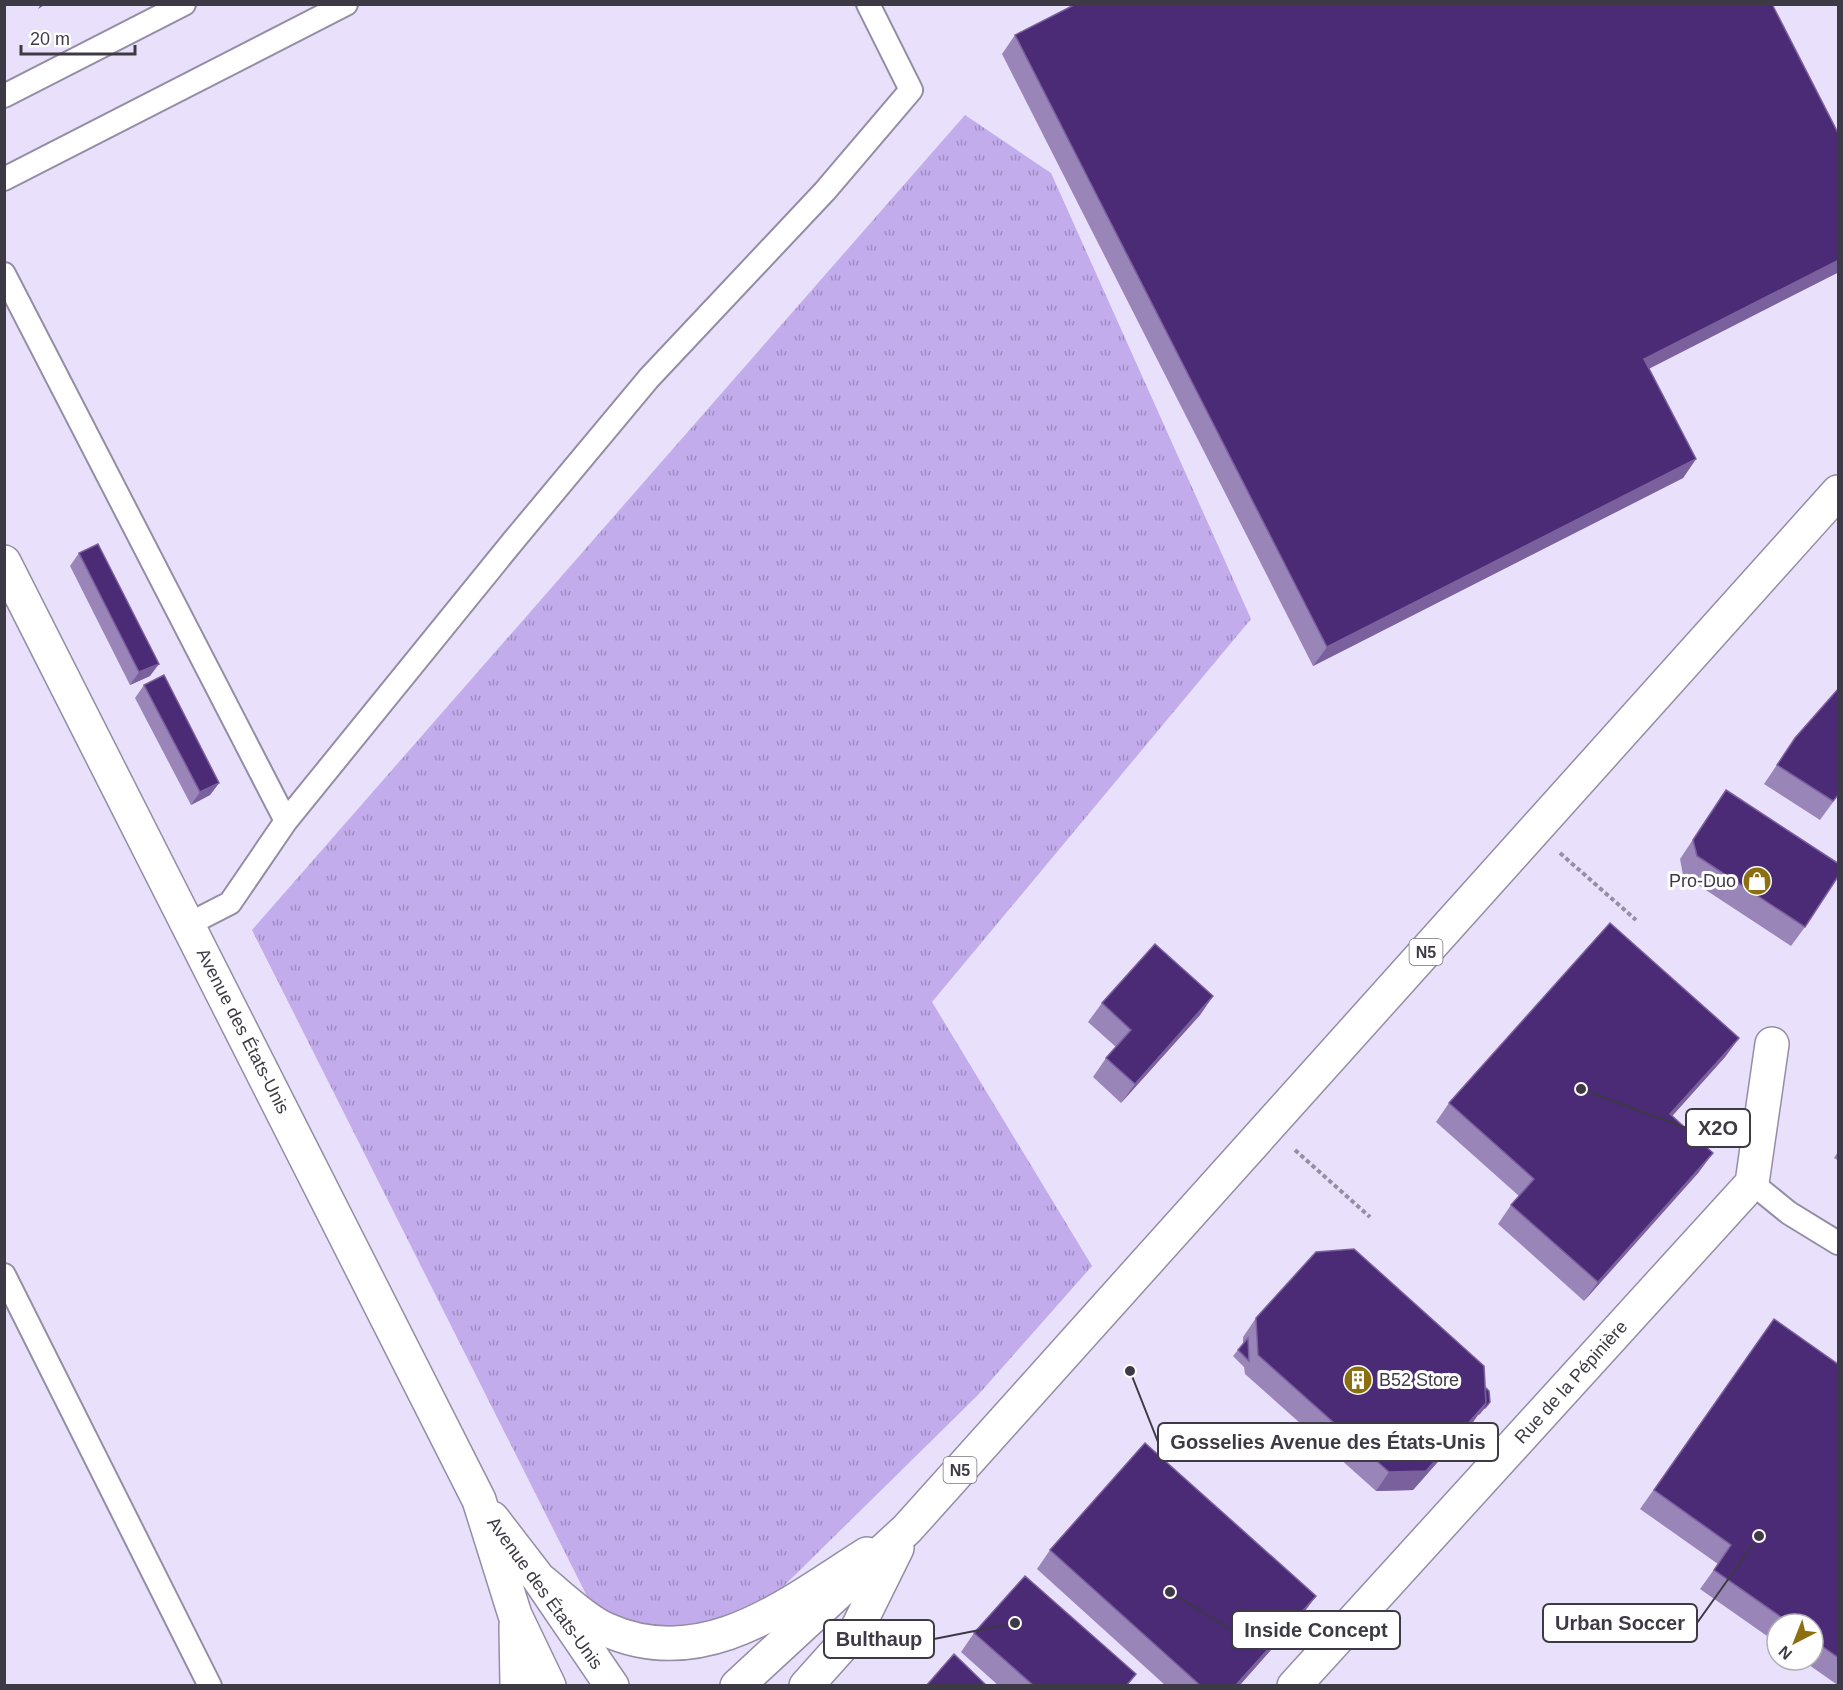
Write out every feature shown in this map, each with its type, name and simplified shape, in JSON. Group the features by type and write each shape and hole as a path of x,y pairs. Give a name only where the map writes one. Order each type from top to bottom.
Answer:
{"street":[{"name":"N5","path":"737,1686 907,1529 1839,492"},
{"name":"Avenue des États-Unis","path":"4,562 189,924 478,1500 515,1615 549,1686"},
{"path":"1752,1183 1773,1044"},
{"name":"Rue de la Pépinière","path":"1294,1686 1752,1183"},
{"name":"Avenue des États-Unis","path":"478,1500 539,1579 612,1686"},
{"name":"N5","path":"806,1686 856,1629 907,1529"},
{"path":"539,1579 603,1628 641,1641 677,1644 707,1639 762,1620 907,1529"},
{"path":"515,1615 517,1686"}],"lane":[{"path":"4,96 184,4"},
{"path":"4,178 346,4"},
{"path":"189,924 231,903 286,820 649,378 825,191 911,90 868,4"},
{"path":"4,274 286,820"},
{"path":"1752,1183 1789,1213 1839,1243"},
{"path":"4,1275 210,1686"}],"path":[{"path":"1535,830 1636,920"},
{"path":"1269,1127 1370,1217"}],"green space":[{"path":"965,115 1051,173 1251,619 932,1002 1092,1266 978,1395 739,1630 603,1628 252,930"}],"building":[{"path":"1076,4 1772,4 1839,135 1839,260 1644,359 1696,459 1327,647 1015,35"},
{"path":"98,544 159,664 139,672 79,553"},
{"path":"164,675 219,783 200,792 144,685"},
{"path":"1839,688 1839,794 1833,801 1777,765 1795,738"},
{"name":"Pro-Duo","path":"1726,790 1839,864 1839,875 1805,927 1697,856 1693,840"},
{"path":"1610,923 1739,1038 1670,1114 1713,1153 1598,1282 1511,1205 1534,1179 1449,1103"},
{"path":"1155,944 1213,996 1135,1084 1106,1058 1131,1030 1102,1003"},
{"name":"B52 Store","path":"1354,1249 1484,1366 1486,1403 1426,1471 1389,1472 1258,1355 1256,1318 1316,1252"},
{"path":"1774,1319 1839,1365 1839,1658 1825,1648 1825,1612 1774,1612 1714,1570 1731,1545 1654,1490"},
{"path":"1248,1338 1249,1361 1238,1350"},
{"path":"1485,1387 1489,1391 1490,1402 1483,1408 1486,1403"},
{"path":"1145,1443 1316,1596 1235,1686 1201,1686 1050,1550"},
{"path":"1025,1576 1136,1674 1126,1686 1034,1686 974,1633"},
{"path":"954,1654 987,1686 926,1686"}],"place":[{"name":"Pro-Duo","path":"1757,881"},
{"name":"X2O","path":"1581,1089"},
{"name":"Gosselies Avenue des États-Unis","path":"1130,1371"},
{"name":"B52 Store","path":"1358,1380"},
{"name":"Urban Soccer","path":"1759,1536"},
{"name":"Inside Concept","path":"1170,1592"},
{"name":"Bulthaup","path":"1015,1623"}]}
